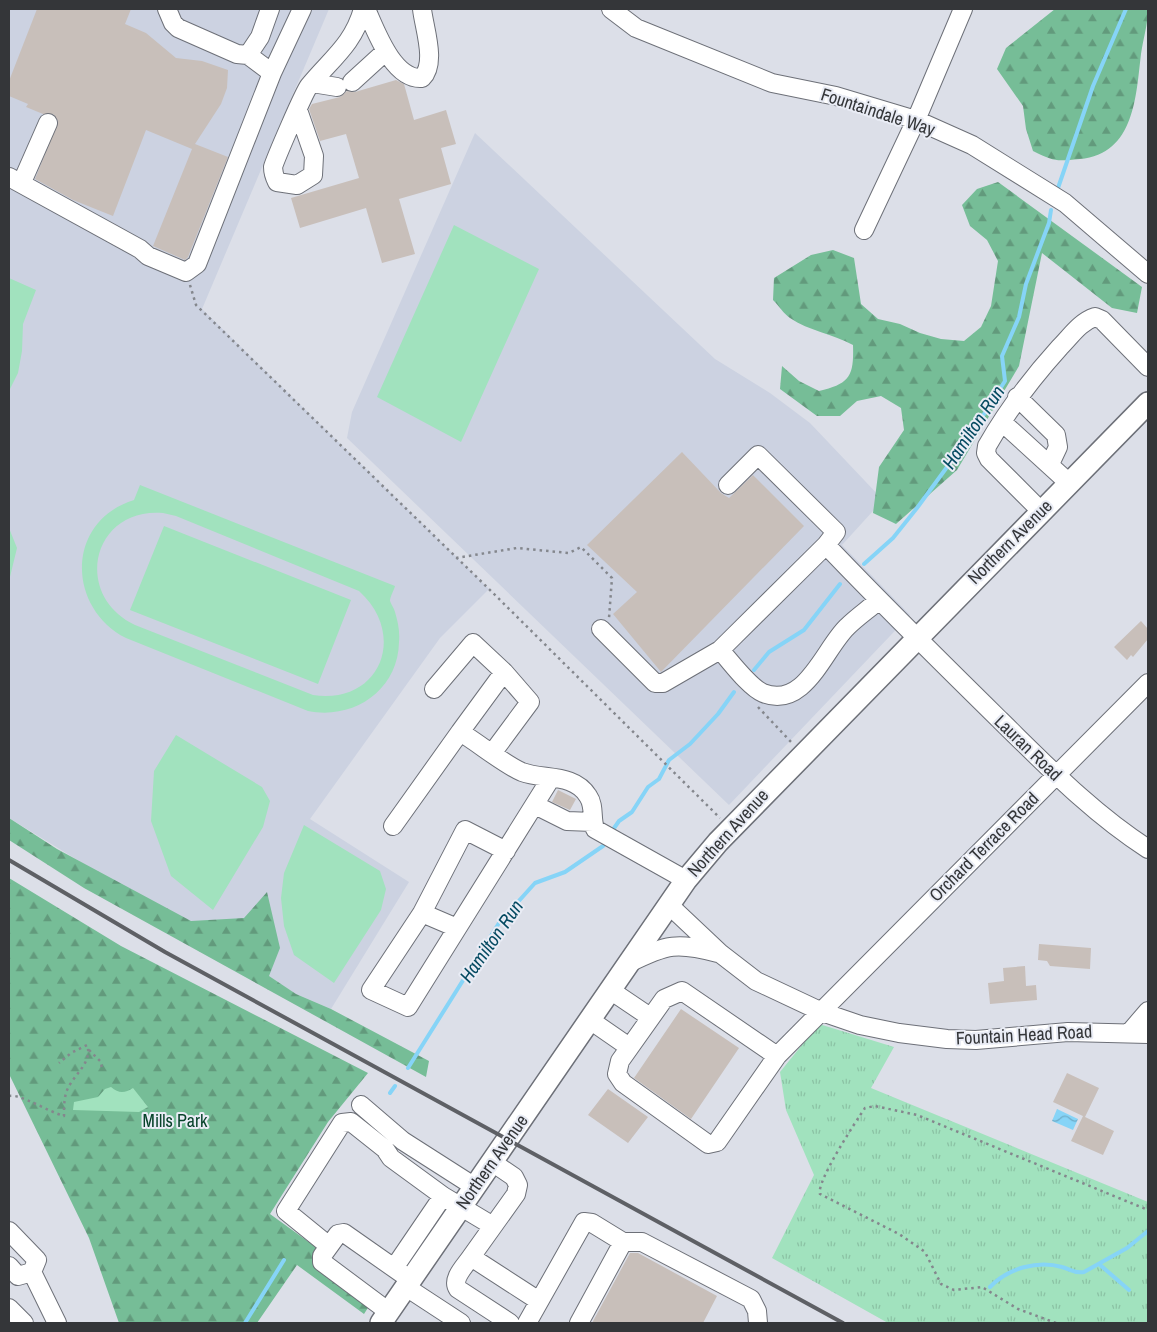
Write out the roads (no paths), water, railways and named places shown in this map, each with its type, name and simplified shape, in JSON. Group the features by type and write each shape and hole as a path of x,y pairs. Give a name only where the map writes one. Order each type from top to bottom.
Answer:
{"main road":[{"name":"Northern Avenue","path":"385,1318 404,1278 462,1206 686,880 744,813 1148,403"}],"street":[{"path":"167,9 173,23 178,28 237,54 248,55 272,73"},
{"path":"248,55 260,37 269,9"},
{"path":"48,123 15,180 140,249 148,256 186,272 196,264 272,73 302,9"},
{"path":"364,9 386,51 400,70 414,79 422,78 428,72 429,62 422,9"},
{"path":"298,110 307,88 334,60 358,27 364,9"},
{"name":"Fountaindale Way","path":"611,9 636,28 772,83 836,96 916,120 972,146 1065,203 1148,274"},
{"path":"864,230 916,120 964,9"},
{"path":"312,83 345,85 386,51"},
{"path":"1042,511 989,459 986,453 987,446 1017,398 1086,320 1094,317 1102,320 1148,367"},
{"path":"1017,398 1056,435 1058,447 1050,464"},
{"path":"1002,422 1035,454 1050,464 1068,483"},
{"path":"600,629 655,683 663,683 720,650 826,546 836,532 758,454 728,485"},
{"name":"Lauran Road","path":"826,546 916,638 1094,811 1148,849"},
{"path":"720,650 755,688 772,696 795,691 806,683 846,628 880,600"},
{"path":"434,689 473,643 504,672 530,702 493,752"},
{"path":"393,826 504,672"},
{"name":"Orchard Terrace Road","path":"629,1047 617,1068 617,1074 623,1083 708,1144 713,1145 777,1056 1148,683"},
{"path":"460,732 520,771 541,778 561,778 585,792 589,796 594,813 593,822 595,829 686,880"},
{"path":"506,851 465,830 422,913 371,990 408,1007 506,851 551,778"},
{"path":"534,805 567,822 593,822"},
{"name":"Fountain Head Road","path":"669,905 721,954 756,981 822,1012 860,1025 899,1033 947,1039 976,1040 1068,1032 1130,1032 1148,1034"},
{"path":"422,913 457,928"},
{"path":"629,963 658,948 674,945 693,946 721,954"},
{"path":"610,990 650,1017"},
{"path":"590,1020 629,1047 664,999 682,992 777,1056"},
{"path":"1130,1032 1148,1011"},
{"path":"361,1105 403,1141 475,1186"},
{"path":"329,1246 286,1211 342,1123 351,1122 386,1149 390,1158 443,1196 493,1226"},
{"path":"492,1162 514,1177 518,1185 516,1194 471,1257 456,1280 455,1285 458,1290 510,1323"},
{"path":"404,1278 443,1196"},
{"path":"526,1323 584,1222 592,1223 624,1242 642,1242 752,1299 757,1311 758,1323"},
{"path":"9,1230 37,1260 32,1272 57,1323"},
{"path":"385,1318 322,1262 322,1256 338,1234 344,1233 461,1323"},
{"path":"579,1323 624,1242"},
{"path":"471,1257 539,1301"},
{"path":"9,1266 18,1276 32,1272"},
{"path":"9,1308 24,1323"}],"water":[{"path":"1057,1109 1078,1119 1073,1130 1052,1121"}],"waterway":[{"name":"Hamilton Run","path":"1058,188 1093,86 1126,9"},
{"name":"Hamilton Run","path":"864,564 893,538 917,508 972,433 1005,381 1002,356 1019,317 1026,284 1049,223 1051,210"},
{"name":"Hamilton Run","path":"754,670 769,652 804,630 840,584"},
{"name":"Hamilton Run","path":"612,831 619,821 632,812 648,787 659,779 669,760 690,744 718,714 734,692"},
{"name":"Hamilton Run","path":"408,1068 499,923 535,883 565,872 603,846"},
{"name":"Hamilton Run","path":"390,1093 395,1086"},
{"path":"990,1287 997,1280 1014,1270 1033,1265 1053,1265 1075,1272 1084,1272 1127,1248 1148,1231"},
{"name":"Hamilton Run","path":"245,1323 284,1260"},
{"path":"1099,1264 1129,1290"}],"railway":[{"path":"9,860 165,952 843,1323"}],"park label":[{"name":"Mills Park","path":"175,1121"}]}
